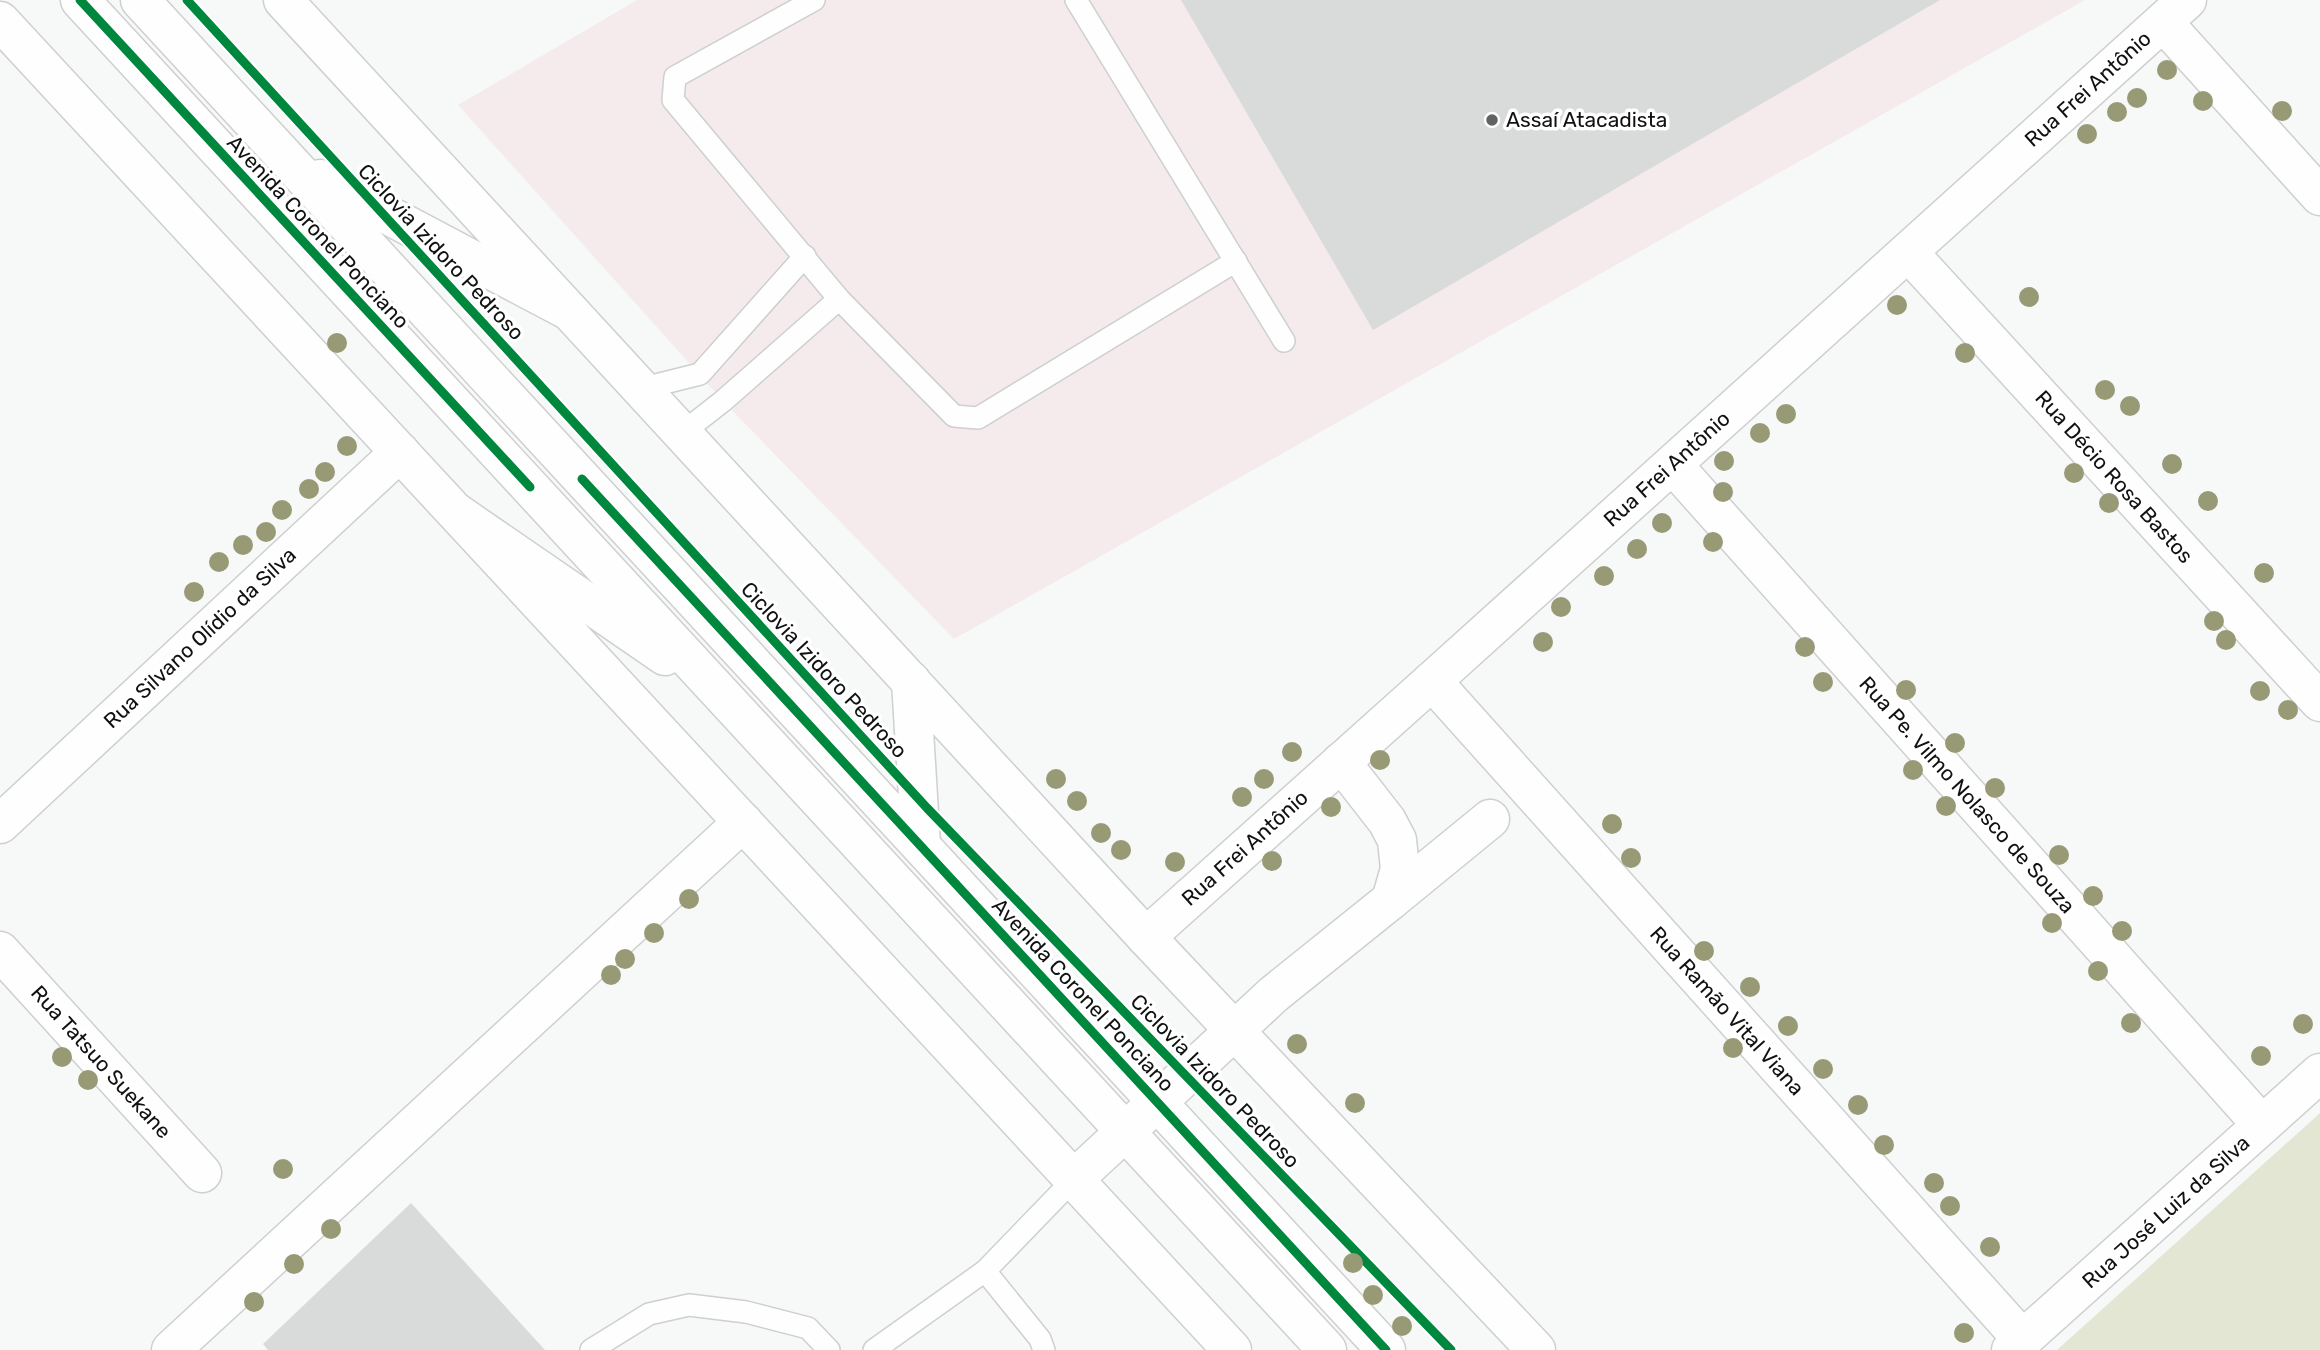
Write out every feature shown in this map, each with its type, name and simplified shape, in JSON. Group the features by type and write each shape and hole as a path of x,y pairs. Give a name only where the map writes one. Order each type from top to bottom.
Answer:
{"main road":[{"name":"Avenida Coronel Ponciano","path":"80,0 724,697"},
{"path":"283,0 1146,937 1536,1350"},
{"name":"Avenida Coronel Ponciano","path":"148,9 1386,1350"},
{"path":"2175,11 2320,197"},
{"name":"Rua Frei Antônio","path":"1146,937 2175,11"},
{"path":"0,21 1232,1350"},
{"path":"289,162 382,214 569,311"},
{"name":"Rua Décio Rosa Bastos","path":"1908,252 2320,702"},
{"name":"Rua Silvano Olídio da Silva","path":"0,824 400,452"},
{"name":"Rua Pe. Vilmo Nolasco de Souza","path":"1673,465 2262,1125"},
{"path":"457,513 724,697 1327,1350"},
{"path":"911,681 921,846"},
{"name":"Rua Ramão Vital Viana","path":"1432,681 2017,1345"},
{"path":"1341,762 1387,821 1397,839 1400,869 1391,900"},
{"path":"1074,1179 1274,994 1490,819"},
{"path":"171,1350 743,822"},
{"name":"Rua Tatsuo Suekane","path":"0,951 202,1173"},
{"path":"1017,1014 1034,1014 1043,1009 1052,989"},
{"name":"Rua José Luiz da Silva","path":"2017,1345 2320,1073"}],"lane":[{"path":"814,0 676,77 673,100 839,299 954,416 978,418 1236,261"},
{"path":"1076,0 1284,341"},
{"path":"640,388 700,374 805,256"},
{"path":"682,433 723,401 839,299"},
{"path":"874,1350 985,1271 1074,1179"},
{"path":"985,1271 1040,1339 1044,1350"},
{"path":"591,1350 649,1314 689,1305 746,1312 808,1328 829,1350"}],"shaded area":[{"path":"637,0 2085,0 954,639 723,401 458,105"}],"green space":[{"path":"2320,1113 2320,1350 2057,1350"}],"building":[{"name":"Assaí Atacadista","path":"1181,0 1940,0 1373,330"},
{"path":"411,1203 545,1350 268,1350 263,1344"}],"cycle path":[{"path":"80,0 530,487"},
{"name":"Ciclovia Izidoro Pedroso","path":"187,0 927,808 1451,1350"},
{"path":"582,479 1386,1350"}],"place":[{"name":"Assaí Atacadista","path":"1492,120"}]}
